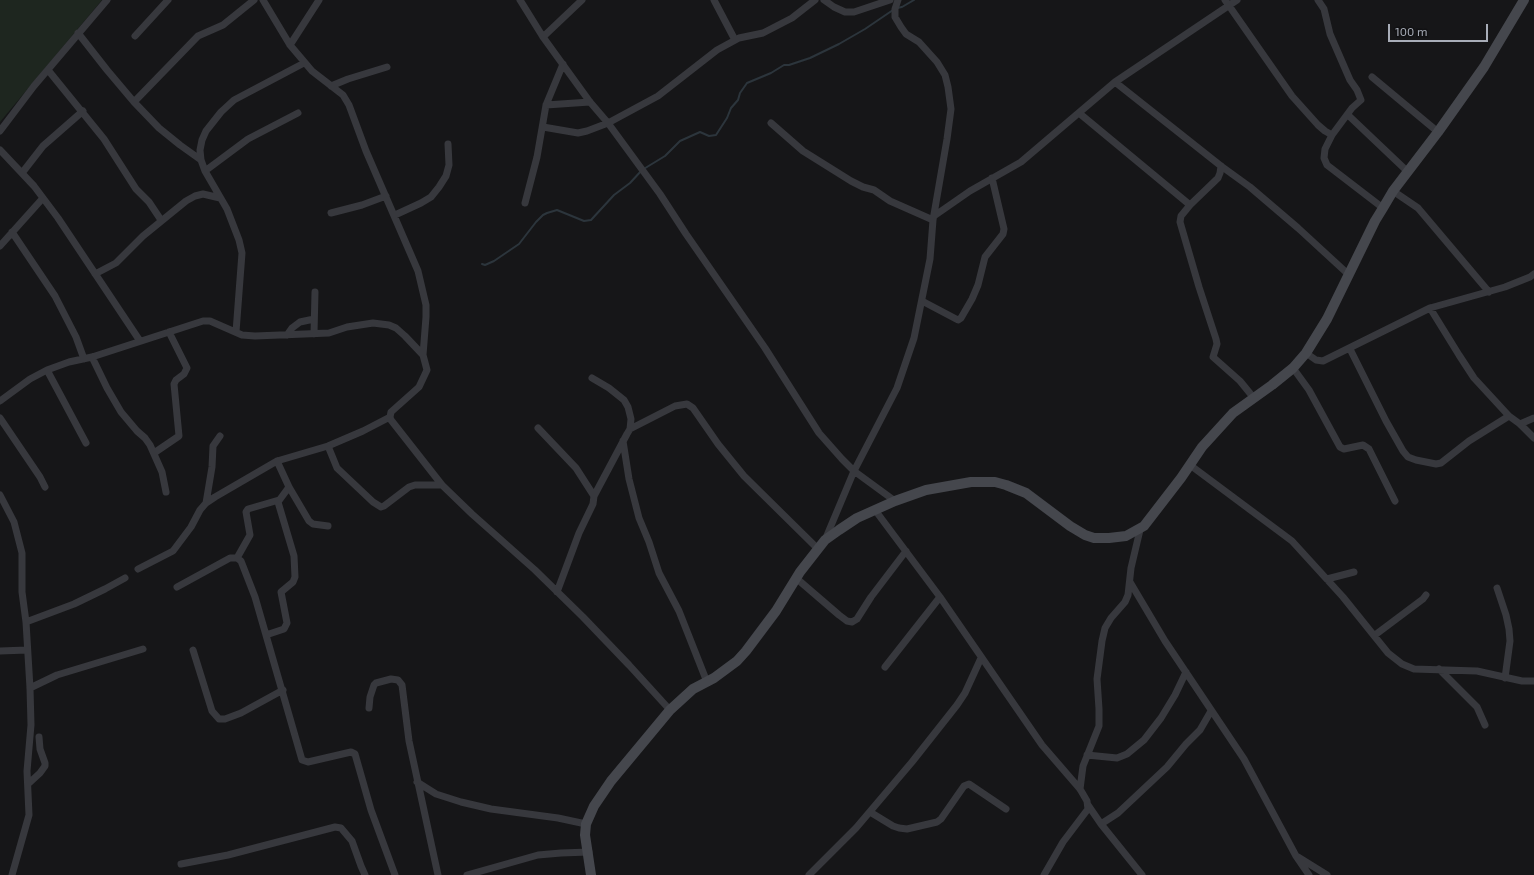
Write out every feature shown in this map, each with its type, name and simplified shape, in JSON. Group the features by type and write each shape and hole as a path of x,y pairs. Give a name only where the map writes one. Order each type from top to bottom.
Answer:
{"street":[{"path":"0,131 34,86 107,0"},
{"path":"135,36 168,0"},
{"path":"134,102 198,36 223,25 254,0"},
{"path":"206,503 277,461 328,446 363,431 390,417 392,412 419,387 427,370 422,355 426,317 423,290 413,257 366,151 347,99 304,63 290,45 263,0"},
{"path":"290,45 319,0"},
{"path":"520,0 543,37 660,194 765,348 818,433 854,471 895,501"},
{"path":"543,37 582,0"},
{"path":"714,0 735,40"},
{"path":"543,127 578,133 608,123 658,96 699,66 717,50 735,40 763,33 792,18 815,0"},
{"path":"824,0 845,12 854,12 890,0"},
{"path":"825,540 854,471 897,388 914,338 930,259 933,218 949,124 951,109 945,75 937,62 919,42 906,34 895,17 895,9 898,0"},
{"path":"933,218 970,191 1021,162 1115,82 1226,3 1237,0"},
{"path":"1318,0 1324,9 1330,34 1361,100 1352,108 1332,135 1325,149 1324,158 1327,165 1383,208"},
{"path":"591,875 589,852 585,835 586,824 594,806 611,781 670,710 693,689 707,682 736,661 746,651 776,611 796,578 818,549 825,540 838,530 875,510 926,490 955,484 995,482 1026,493 1070,526 1085,535 1094,538 1126,536 1140,530 1162,504 1202,447 1233,413 1293,368 1306,353 1327,319 1374,221 1393,191 1438,132 1484,67 1524,0"},
{"path":"1226,3 1292,96 1325,132 1332,135"},
{"path":"78,33 134,102 174,141 201,160"},
{"path":"236,332 242,253 234,225 227,209 205,171 201,160 200,150 202,140 206,131 221,112 234,100 304,63"},
{"path":"526,203 532,181 546,105 564,64"},
{"path":"331,86 352,77 387,67"},
{"path":"48,70 104,139 136,188 149,202 161,220"},
{"path":"1372,77 1438,132"},
{"path":"1115,82 1256,192 1348,274"},
{"path":"546,105 590,102"},
{"path":"22,173 43,146 83,112"},
{"path":"205,171 248,139 298,113"},
{"path":"1079,113 1190,205"},
{"path":"1348,115 1408,172"},
{"path":"770,122 803,151 851,181 863,187 874,190 890,201 933,218"},
{"path":"394,215 421,203 431,196 439,187 446,176 449,165 448,144"},
{"path":"0,150 43,198 71,237 140,341"},
{"path":"1221,166 1218,178 1190,205 1181,216 1180,222 1217,344 1213,357 1240,381 1254,398"},
{"path":"922,301 958,320 961,318 972,299 978,285 985,258 1003,234 1004,229 992,178"},
{"path":"1393,191 1418,208 1489,292"},
{"path":"95,274 116,263 161,220 186,201 203,194 220,198"},
{"path":"331,213 362,205 386,196"},
{"path":"0,246 43,198"},
{"path":"12,232 55,296 76,337 121,412 146,438 162,472 166,492"},
{"path":"1306,353 1316,360 1323,361 1350,349 1430,308 1533,278"},
{"path":"314,334 315,292"},
{"path":"1430,308 1474,378 1509,416 1520,424 1534,438"},
{"path":"287,335 292,328 300,322 314,319"},
{"path":"0,401 30,379 47,370 206,320 236,332 255,336 314,334 363,324 383,324 396,328 422,355"},
{"path":"154,453 179,436 174,384 187,368 169,332"},
{"path":"1350,349 1386,421 1399,445 1408,457 1436,464 1441,463 1469,441 1509,416"},
{"path":"1293,368 1309,390 1340,447 1344,450 1363,445 1369,449 1395,501"},
{"path":"47,370 86,444"},
{"path":"557,592 579,533 593,504 594,496 630,429 631,419 628,407 624,400 609,388 592,378"},
{"path":"630,429 675,406 687,404 693,408 718,444 744,476 818,549"},
{"path":"390,417 442,485 557,592 629,665 670,710"},
{"path":"0,418 3,429 40,477 44,486"},
{"path":"1520,424 1534,418"},
{"path":"538,428 576,468 594,496"},
{"path":"138,569 173,551 206,503 211,476 213,446 220,436"},
{"path":"623,441 629,479 639,518 659,573 679,611 707,682"},
{"path":"328,446 337,468 373,502 381,507 409,487 415,485 442,485"},
{"path":"277,461 289,487 309,521 314,524 328,526"},
{"path":"1190,465 1292,541 1327,579 1375,635 1388,653 1402,664 1414,669 1477,671 1522,681 1534,681"},
{"path":"237,558 250,535 246,512 279,500 289,487"},
{"path":"0,494 19,535 22,553 22,592 26,622 30,688 31,725 27,771 29,815 12,875"},
{"path":"266,635 284,629 287,623 281,592 293,582 295,577 294,556 279,506 279,500"},
{"path":"875,510 940,597 1042,745 1080,789 1088,805 1142,875"},
{"path":"1080,789 1083,766 1099,726 1097,679 1102,641 1111,618 1125,602 1128,595 1131,568 1140,530"},
{"path":"796,578 839,615 847,621 852,622 857,619 906,551"},
{"path":"177,587 230,558 237,558 241,562 255,597 302,760 308,762 351,752 355,754 371,810 395,875"},
{"path":"1327,579 1354,572"},
{"path":"26,622 74,604 105,590 125,578"},
{"path":"1130,582 1165,641 1244,759 1296,856 1309,875"},
{"path":"1497,588 1509,629 1510,641 1505,678"},
{"path":"1375,635 1423,599 1426,595"},
{"path":"885,667 940,597"},
{"path":"30,688 57,675 143,649"},
{"path":"0,652 27,650"},
{"path":"193,650 212,712 219,719 225,719 241,713 283,690"},
{"path":"809,875 870,812 912,762 957,705 965,692 981,658"},
{"path":"1439,669 1477,707 1484,724"},
{"path":"1087,755 1117,758 1127,754 1144,740 1175,695 1186,672"},
{"path":"369,708 370,696 376,683 391,679 398,680 402,685 409,741 438,875"},
{"path":"1102,824 1118,813 1167,767 1200,730 1211,711"},
{"path":"28,784 45,766 40,749 39,737"},
{"path":"417,782 436,794 461,802 491,809 558,818 586,824"},
{"path":"870,812 899,828 907,828 937,822 940,820 964,786 969,784 1006,809"},
{"path":"1044,875 1063,842 1088,809 1088,805"},
{"path":"181,864 228,855 335,827 341,828 352,841 365,875"},
{"path":"467,875 538,855 589,852"},
{"path":"1296,856 1327,875"}],"shaded area":[{"path":"0,0 102,0 0,122"}],"waterway":[{"path":"897,8 902,7 914,0"},
{"path":"482,264 485,265 494,261 519,244 536,222 547,213 557,210 584,221 591,220 614,195 630,183 642,170 665,156 680,141 700,132 709,136 716,135 747,83 771,73 784,65 789,65 810,58 839,44 893,10"}]}
